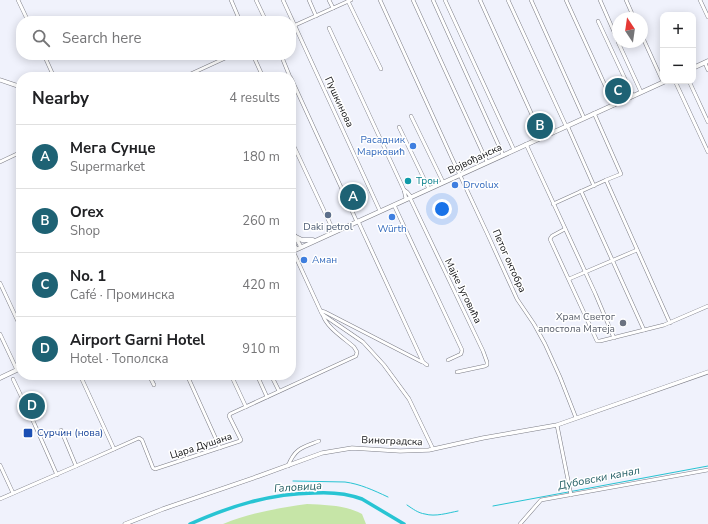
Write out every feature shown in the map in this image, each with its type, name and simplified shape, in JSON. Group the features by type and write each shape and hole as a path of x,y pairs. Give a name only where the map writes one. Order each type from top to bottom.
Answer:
{"main road":[{"path":"696,67 706,62"},
{"name":"Војвођанска","path":"296,250 660,84"},
{"path":"296,238 302,240 316,240"},
{"path":"0,378 16,370"}],"street":[{"path":"18,0 26,16"},
{"path":"231,0 238,16"},
{"path":"256,0 264,16"},
{"name":"Пушкинова","path":"283,0 290,16"},
{"path":"309,0 316,16"},
{"path":"329,0 333,8"},
{"name":"Петог октобра","path":"380,0 517,299 534,324 545,344 576,418"},
{"path":"413,0 487,162"},
{"path":"433,0 503,154"},
{"path":"445,0 514,150"},
{"path":"480,0 542,137"},
{"path":"508,0 594,186"},
{"path":"531,0 584,118"},
{"path":"566,0 614,105"},
{"path":"600,0 612,28"},
{"path":"626,0 631,12"},
{"path":"700,0 708,17"},
{"path":"296,26 350,1 381,69"},
{"path":"598,21 633,96"},
{"name":"Пушкинова","path":"296,28 380,211"},
{"path":"329,28 409,198"},
{"path":"621,48 641,92"},
{"path":"648,48 660,74"},
{"path":"46,60 52,72"},
{"path":"195,72 221,60"},
{"path":"255,60 261,72"},
{"path":"283,60 288,72"},
{"path":"706,62 708,70"},
{"path":"0,80 16,85"},
{"path":"676,84 708,152"},
{"path":"690,84 708,122"},
{"path":"296,89 423,362"},
{"path":"553,204 621,174 594,113"},
{"path":"411,116 443,182"},
{"path":"399,127 429,188"},
{"path":"526,144 614,338"},
{"path":"296,151 334,232"},
{"path":"0,162 16,154"},
{"path":"606,180 670,323"},
{"path":"581,191 644,330"},
{"name":"Мајке Југовића","path":"409,198 484,351 487,365 457,372"},
{"path":"394,205 462,350 461,354 448,360"},
{"path":"565,229 550,238 597,341 670,323 708,306"},
{"path":"296,241 301,247"},
{"path":"569,279 637,250"},
{"path":"296,257 323,315 363,342 384,365 409,399 433,449"},
{"path":"0,283 16,317"},
{"path":"321,311 427,365"},
{"name":"Цара Душана","path":"0,499 57,475 137,438 140,438 153,468 155,469 241,441 229,415 230,414 354,357 357,354 354,347 328,324 323,315"},
{"path":"0,334 16,363"},
{"name":"Виноградска","path":"125,524 192,498 288,466 319,453 339,449 364,448 400,450 433,449 483,438 557,425 708,372"},
{"path":"13,379 57,475"},
{"path":"82,380 114,449"},
{"path":"152,380 154,385"},
{"path":"189,380 220,448"},
{"path":"233,380 246,407"},
{"path":"259,380 267,397"},
{"path":"274,380 279,391"},
{"path":"557,425 571,494"},
{"path":"61,430 76,466"},
{"path":"288,466 296,451 319,441"},
{"path":"0,465 13,493"},
{"path":"520,524 540,501 571,494 708,470"}],"green space":[{"path":"307,504 335,506 356,511 362,514 366,524 223,524 264,511"}],"waterway":[{"name":"Дубовски канал","path":"493,506 708,466"},
{"name":"Дубовски канал","path":"293,481 351,483 388,497"},
{"name":"Галовица","path":"190,524 250,502 297,494 326,493 338,493 362,499 404,524"},
{"name":"Дубовски канал","path":"407,505 418,512 429,515 458,511"}],"place":[{"name":"No. 1","path":"618,91"},
{"name":"Orex","path":"540,126"},
{"name":"Расадник Марковић","path":"413,146"},
{"name":"Трон","path":"408,181"},
{"name":"Drvolux","path":"455,185"},
{"name":"Мега Сунце","path":"353,197"},
{"name":"Daki petrol","path":"328,215"},
{"name":"Würth","path":"392,217"},
{"name":"Аман","path":"304,260"},
{"name":"Храм Светог апостола Матеја","path":"623,323"},
{"name":"Airport Garni Hotel","path":"32,406"},
{"name":"Сурчин (нова)","path":"28,433"}]}
